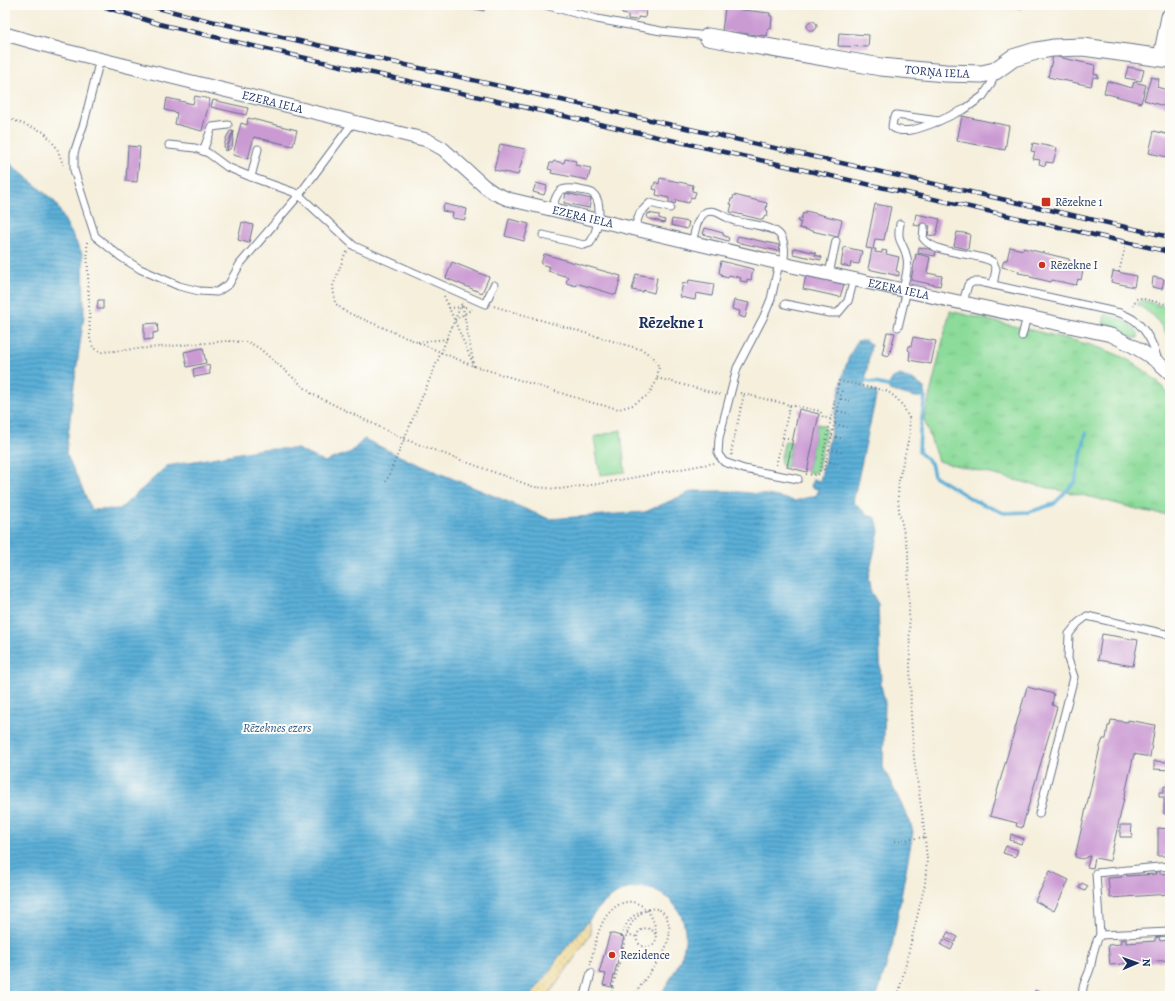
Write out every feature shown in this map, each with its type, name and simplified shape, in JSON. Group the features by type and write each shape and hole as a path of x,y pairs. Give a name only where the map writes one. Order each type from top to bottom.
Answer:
{"street":[{"name":"TORŅA IELA","path":"708,36 882,67 945,73 982,74 995,71 1013,58 1036,51 1053,48 1083,48 1166,58 1170,17"},
{"name":"EZERA IELA","path":"5,34 62,50 427,140 443,150 484,186 494,193 508,199 829,274 1111,335 1136,346 1170,373"}],"lane":[{"path":"545,5 603,20 661,31 708,36"},
{"path":"100,59 84,123 74,153 74,170 96,236 121,257 140,269 179,286 199,292 217,292 230,284 240,264 299,195 354,121"},
{"path":"939,121 896,115 893,120 892,127 897,130 916,130 939,121 965,109 983,96 991,84 995,71"},
{"path":"203,151 212,127 228,125"},
{"path":"169,145 195,148 203,151 227,167 299,195 354,246 485,304 494,285"},
{"path":"251,177 258,149"},
{"path":"543,235 584,245 590,243 593,238 598,220 599,207 596,198 591,192 568,188 563,189 555,197 552,209"},
{"path":"634,229 640,213 650,204 670,208"},
{"path":"692,242 698,222 702,216 707,212 713,211 733,220 773,230 780,235 783,241 784,257 771,299 764,316 737,368 720,438 718,454 724,462 744,469 798,479"},
{"path":"898,327 907,270 907,258 898,234 900,224"},
{"path":"924,227 923,238 930,245 993,262 996,269 993,284"},
{"path":"829,274 836,240"},
{"path":"785,304 829,313 838,313 848,301 854,279"},
{"path":"963,302 968,285 973,282 993,284 1120,312 1134,320 1145,333 1155,347 1158,362"},
{"path":"1022,336 1027,316"},
{"path":"1039,814 1074,677 1068,659 1069,634 1078,623 1087,616 1170,635"},
{"path":"1083,996 1082,990 1085,979 1090,970 1096,942 1100,935 1096,873 1170,866"},
{"path":"1100,935 1170,932"},
{"path":"585,996 591,972"}],"path":[{"path":"5,117 44,132 56,148 65,170"},
{"path":"87,242 90,338 93,348 102,352 228,341 248,342 259,348 312,394 404,439 534,487 559,489 598,484 724,462"},
{"path":"354,246 345,254 334,286 335,303 344,311 474,366 593,403 619,409 633,405 648,395 656,382 659,367 654,358 643,350 492,306"},
{"path":"1119,272 1125,248"},
{"path":"439,284 474,366"},
{"path":"1133,306 1136,300 1140,298 1170,305"},
{"path":"386,482 462,302 474,366"},
{"path":"449,308 477,306 454,320"},
{"path":"417,342 446,339"},
{"path":"657,378 730,394 744,394 820,411 823,417 831,419"},
{"path":"819,474 839,381 887,391 903,406 909,418 910,433 899,479 898,496 899,511 908,551 911,716 914,758 927,859 925,884 898,996"},
{"path":"824,470 842,391"},
{"path":"736,457 731,453 744,394"},
{"path":"840,399 852,402"},
{"path":"770,467 776,468 790,405"},
{"path":"838,411 850,414"},
{"path":"835,424 847,427"},
{"path":"832,436 844,439"},
{"path":"783,438 792,440"},
{"path":"829,449 842,452"},
{"path":"826,462 838,464"},
{"path":"895,841 925,837"},
{"path":"591,972 590,965 601,926 607,915 620,905 627,902 635,902 644,906 653,920 656,936 654,945 644,947 640,944 637,940 640,931 645,928 650,928 654,931 656,936"},
{"path":"611,996 628,930 635,919 647,910"},
{"path":"621,936 631,918 638,913 647,910 658,910 666,916 670,924 669,939 634,996"},
{"path":"627,934 638,937"}],"green space":[{"path":"1142,300 1170,308 1170,339 1155,317 1137,304"},
{"path":"950,311 1094,346 1127,359 1156,381 1170,396 1170,515 1144,511 938,461 924,419"},
{"path":"1105,315 1119,318 1127,323 1138,333 1138,338 1103,327"},
{"path":"817,424 823,425 826,430 818,469 814,473 807,472"},
{"path":"621,430 625,472 600,475 594,437"},
{"path":"785,441 792,442 787,467 782,466 780,461"}],"sand":[{"path":"588,920 591,934 548,996 530,996 549,972 557,959"}],"water":[{"name":"Rēzeknes ezers","path":"5,159 55,202 83,255 84,316 66,453 92,510 120,509 167,466 262,449 297,449 324,462 351,452 364,439 408,460 549,519 645,512 693,491 729,491 768,495 795,501 817,495 818,489 811,487 813,479 820,481 844,371 849,357 857,341 865,340 871,345 864,388 877,392 853,502 869,516 876,518 879,531 868,578 871,592 878,604 881,685 885,703 883,767 910,822 913,832 892,946 877,996 660,996 676,970 682,956 685,941 685,927 681,915 674,904 665,896 654,890 642,888 629,889 616,894 602,905 560,955 547,975 530,996 5,996"},
{"path":"900,375 915,381 924,388 925,397 915,397 889,390 888,386 893,378"}],"building":[{"path":"463,5 486,5 484,11"},
{"path":"623,5 646,9 645,18 638,17 638,20 628,19 628,15 622,14"},
{"path":"1000,5 1022,5 1021,9"},
{"path":"725,8 770,13 770,16 772,16 771,29 768,28 767,36 722,31"},
{"path":"810,21 814,21 817,26 814,31 810,31 807,28 807,24"},
{"path":"839,33 869,35 868,47 838,46"},
{"path":"1053,56 1095,65 1094,74 1098,75 1098,78 1093,77 1091,86 1048,77"},
{"path":"1128,67 1144,70 1141,81 1125,78"},
{"path":"1151,77 1159,79 1157,87 1170,91 1170,108 1144,100"},
{"path":"1107,81 1132,88 1134,82 1146,85 1141,103 1104,93"},
{"path":"195,96 210,99 202,131 175,124 177,113 165,110 167,98 193,104"},
{"path":"213,100 248,108 246,115 211,107"},
{"path":"962,116 1009,126 1005,150 957,141"},
{"path":"248,118 297,130 293,146 254,137 248,159 233,155 241,123 247,125"},
{"path":"230,131 233,131 225,151 224,146 226,138"},
{"path":"234,131 232,147 227,151 228,147"},
{"path":"1154,131 1170,135 1170,156 1167,155 1167,157 1149,153"},
{"path":"1033,143 1057,148 1053,163 1046,162 1045,166 1039,164 1040,160 1033,159 1035,152 1031,151"},
{"path":"500,144 525,149 518,175 494,170"},
{"path":"128,146 140,147 137,182 126,181"},
{"path":"565,159 576,161 575,165 591,168 588,180 551,173 552,170 548,169 550,163 553,163 554,161 564,163"},
{"path":"660,178 693,185 692,191 696,192 694,198 691,197 689,203 676,200 675,204 669,202 669,198 656,195 657,190 653,189 655,182 659,184"},
{"path":"536,183 547,186 544,195 533,192"},
{"path":"566,193 591,199 589,208 564,203"},
{"path":"734,195 767,203 767,216 765,215 763,220 730,212 732,204 730,204 731,199 733,199"},
{"path":"444,204 467,209 465,220 452,218 453,213 442,211"},
{"path":"875,204 891,207 884,240 875,239 873,249 876,249 875,252 882,253 882,250 887,251 886,254 899,257 896,271 899,272 899,276 868,269 872,249 866,248"},
{"path":"806,211 842,220 838,237 799,228 801,222 798,222 799,219 801,219 803,213 805,214"},
{"path":"648,213 659,215 659,218 665,220 664,223 647,218"},
{"path":"916,214 940,219 936,236 928,235 930,226 920,224 919,226 914,225"},
{"path":"509,219 529,224 524,241 505,236"},
{"path":"672,219 689,222 687,229 671,225"},
{"path":"242,222 253,225 249,243 238,240"},
{"path":"705,228 723,233 723,235 729,238 728,241 703,234"},
{"path":"957,232 970,234 968,249 954,246"},
{"path":"738,236 779,245 778,251 736,242"},
{"path":"844,247 862,251 859,264 851,263 850,267 841,265"},
{"path":"919,247 936,251 935,256 918,253"},
{"name":"Rēzekne I","path":"1010,247 1023,250 1023,248 1081,263 1080,269 1083,270 1081,280 1078,279 1076,285 1052,280 1051,282 1030,277 1030,275 1018,273 1019,271 1002,267 1004,260 1007,260"},
{"path":"794,248 816,253 815,255 822,257 821,260 793,254"},
{"path":"544,254 621,276 616,295 576,283 576,286 566,283 568,277 548,271 550,267 541,264"},
{"path":"916,254 930,257 927,273 942,276 940,286 911,280"},
{"path":"721,261 753,269 751,280 747,279 747,282 740,281 741,278 729,275 728,278 721,276 722,274 719,273"},
{"path":"452,262 489,277 482,293 446,278"},
{"path":"1113,271 1136,276 1134,287 1111,282"},
{"path":"636,274 657,278 654,293 643,290 643,292 632,290"},
{"path":"806,276 844,284 840,297 803,289"},
{"path":"1153,277 1164,279 1162,289 1152,287"},
{"path":"689,280 714,284 712,296 696,293 695,300 680,297 683,283 688,284"},
{"path":"98,300 103,300 103,309 97,309"},
{"path":"734,300 749,303 745,318 739,316 740,311 732,309"},
{"path":"157,323 158,332 153,333 153,339 144,340 144,324"},
{"path":"887,332 895,333 889,356 882,354"},
{"path":"913,337 936,341 931,364 909,360 910,351 908,350 909,346 911,346"},
{"path":"203,348 206,363 187,367 184,352"},
{"path":"209,365 210,374 194,377 193,369"},
{"path":"799,409 819,414 807,472 787,467"},
{"path":"1102,634 1138,640 1133,666 1098,660"},
{"path":"1027,687 1054,694 1052,705 1057,707 1022,828 1016,826 1017,823 990,816"},
{"path":"1111,720 1128,722 1128,720 1155,725 1150,757 1134,754 1110,861 1095,858 1093,868 1087,867 1090,856 1082,859 1075,857 1100,747 1103,739 1106,739 1108,726 1110,726"},
{"path":"1154,761 1170,762 1170,770 1154,769"},
{"path":"1164,786 1170,787 1170,814 1164,814 1164,797 1159,797 1159,792 1164,792"},
{"path":"1120,825 1131,825 1132,837 1120,837"},
{"path":"1158,828 1170,829 1170,856 1158,856"},
{"path":"1011,834 1024,839 1021,844 1010,840"},
{"path":"1006,846 1018,850 1015,857 1003,853"},
{"path":"1160,870 1160,874 1170,873 1170,894 1110,898 1108,878 1122,877 1121,873 1126,872 1127,876 1156,874 1155,871"},
{"path":"1050,871 1069,880 1054,911 1035,901"},
{"path":"1082,883 1088,886 1085,891 1079,888"},
{"path":"948,932 958,937 955,942 945,937"},
{"name":"Rezidence","path":"610,933 624,937 611,987 603,985 606,974 599,973"},
{"path":"1159,937 1160,941 1170,940 1170,960 1110,965 1108,945 1121,944 1120,940 1126,939 1126,943 1155,941 1155,938"},
{"path":"944,939 954,944 951,950 941,945"},
{"path":"1035,990 1045,995 1046,993 1050,996 1032,996"}],"waterway":[{"path":"866,381 888,386"},
{"path":"925,397 920,431 919,452 931,463 934,476 975,501 1004,513 1029,512 1054,504 1075,482 1086,433"}],"railway":[{"path":"99,5 159,24 301,57 1170,252"},
{"path":"146,5 206,20 1170,237"}],"place":[{"name":"Rēzekne 1","path":"1046,202"},
{"name":"Rēzekne I","path":"1042,265"},
{"name":"Rezidence","path":"612,955"}],"district":[{"name":"Rēzekne 1","path":"671,323"}]}
